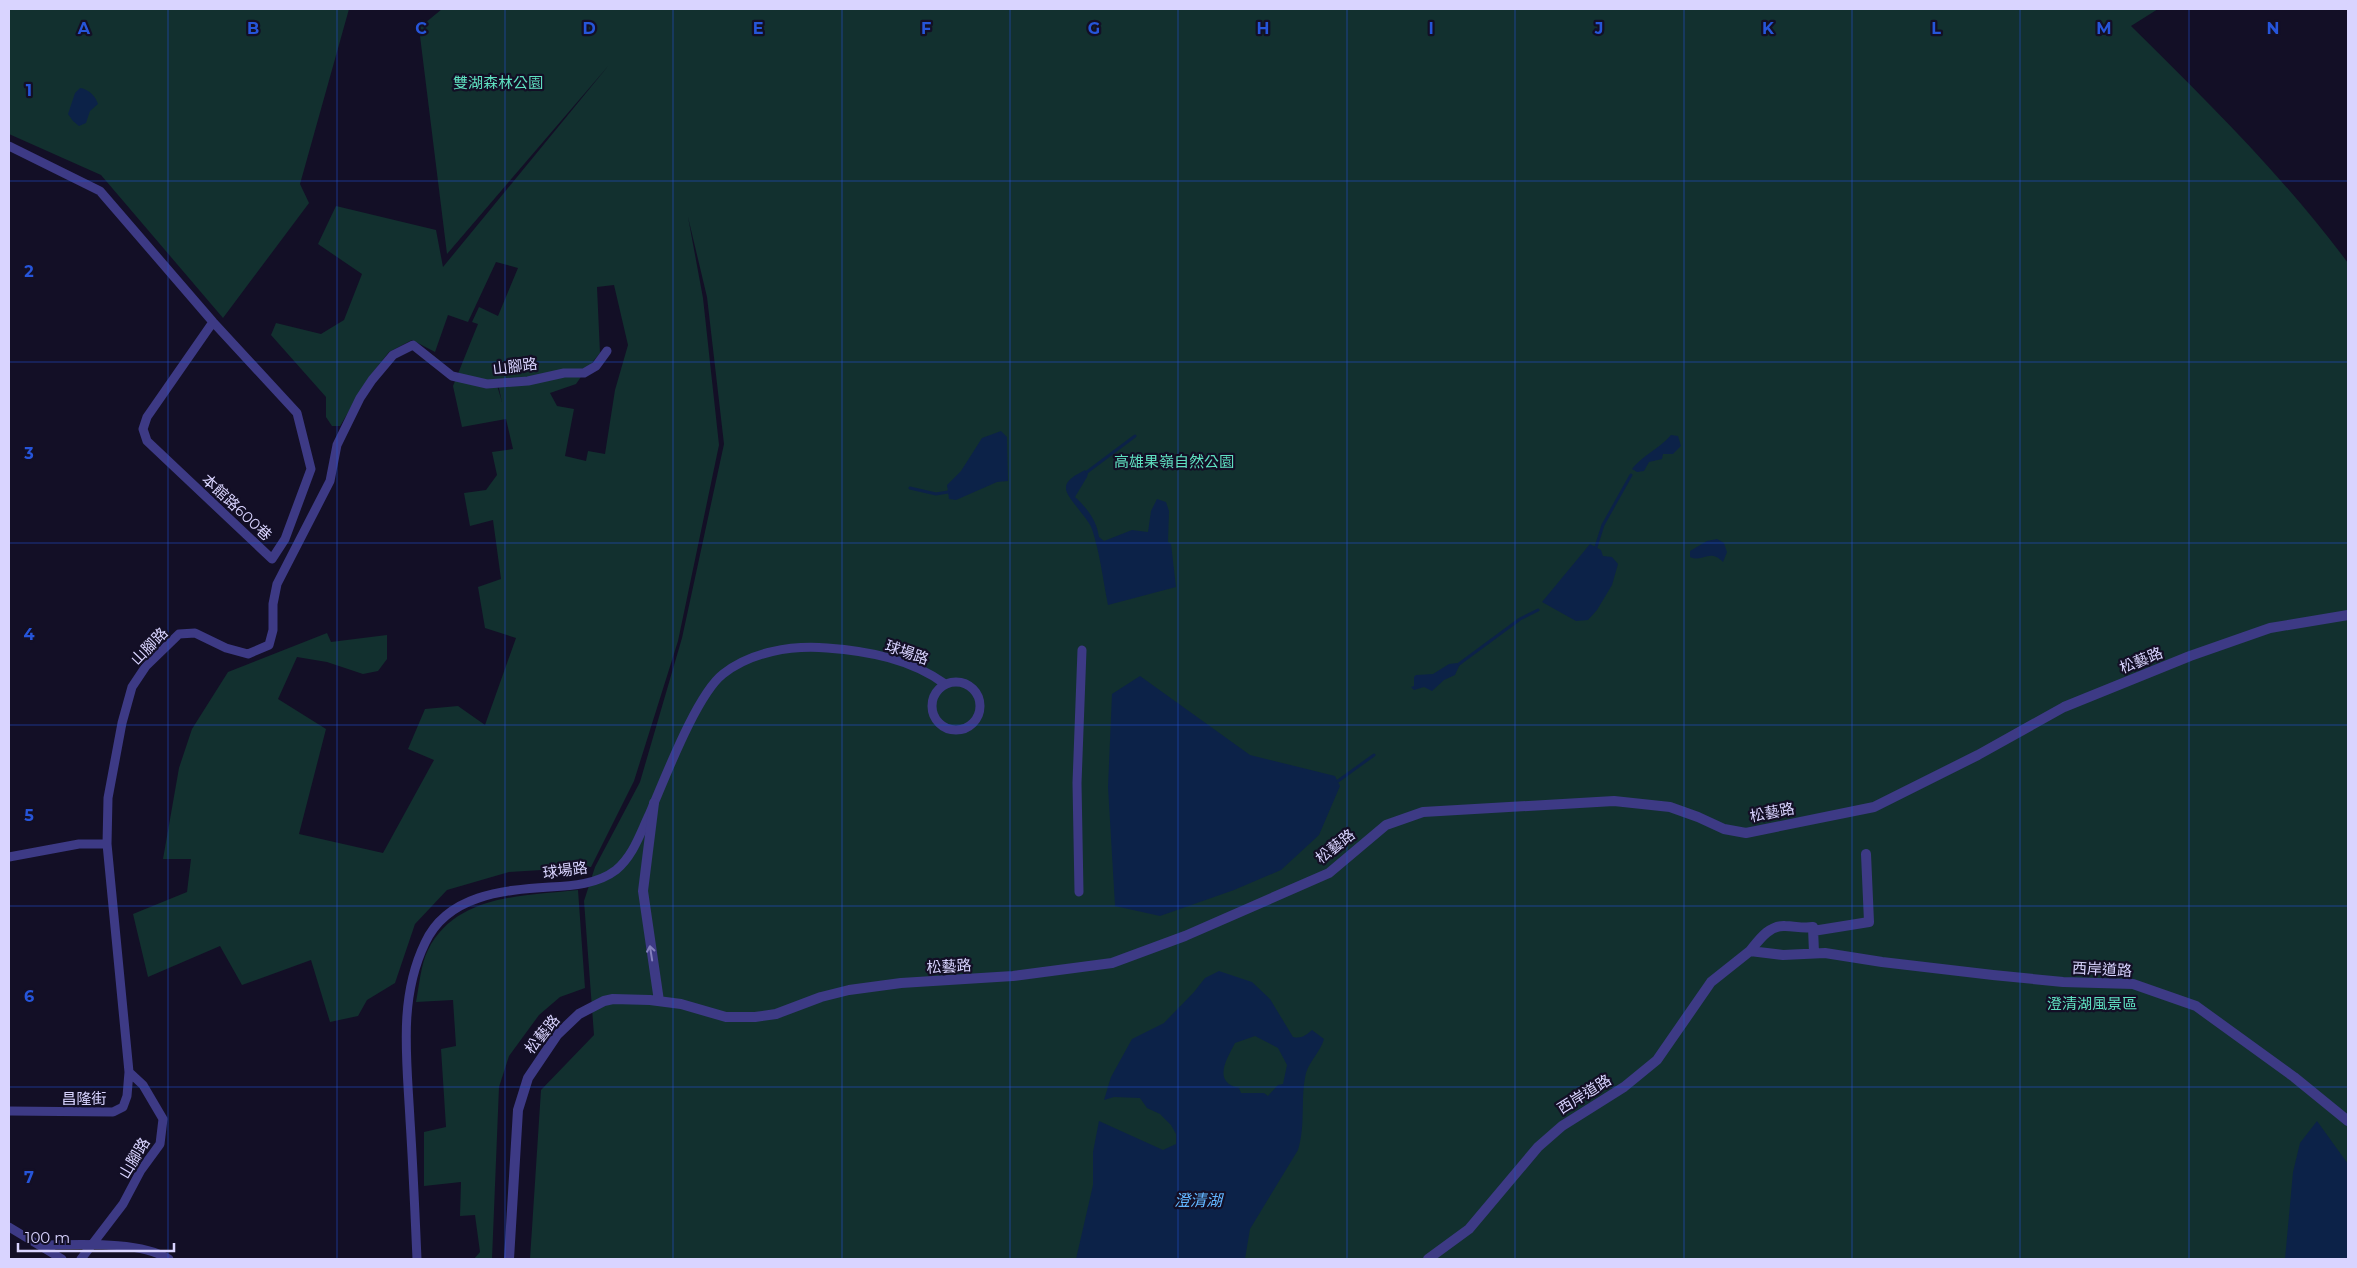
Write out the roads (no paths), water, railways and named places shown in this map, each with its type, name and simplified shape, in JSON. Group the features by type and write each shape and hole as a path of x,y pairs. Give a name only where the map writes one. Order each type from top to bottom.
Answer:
{"street":[{"name":"本館路600巷","path":"9,146 100,191 213,322 297,413 310,469 285,539 272,559 147,441 143,429 147,417 213,322"},
{"name":"山腳路","path":"81,1259 123,1204 141,1170 160,1144 163,1119 143,1085 129,1072 106,844 108,798 122,723 132,687 146,666 179,634 195,633 226,648 248,654 269,645 273,630 273,604 277,584 330,481 337,445 360,398 393,355 413,345 433,358 452,376 487,384 528,381 564,373 584,373 596,366 607,351"},
{"name":"松藝路","path":"509,1259 518,1110 528,1078 557,1034 579,1014 604,1001 627,999 659,1001 681,1004 726,1017 755,1017 776,1014 821,997 849,990 901,984 1013,976 1112,963 1185,936 1328,873 1386,825 1422,812 1614,801 1670,807 1724,829 1746,833 1874,807 1978,755 2064,707 2190,656 2270,628 2348,615"},
{"name":"球場路","path":"417,1259 406,1030 409,990 425,942 436,922 449,912 481,897 516,889 584,883 613,872 627,860 690,723 707,691 721,675 760,654 816,647 848,650 890,658 915,667 944,684"},
{"path":"1079,892 1077,783 1082,650"},
{"name":"球場路","path":"952,681 967,684 978,694 980,709 978,717 967,728 959,730 943,726 933,713 934,696 944,684 952,681"},
{"path":"654,803 643,890 659,1001"},
{"path":"9,857 79,844 106,844"},
{"name":"西岸道路","path":"1428,1259 1470,1229 1538,1147 1562,1126 1624,1087 1658,1060 1711,982 1750,951 1763,936 1778,927 1805,929 1813,927 1813,931 1869,922 1866,854"},
{"path":"1813,931 1814,953"},
{"name":"西岸道路","path":"1750,951 1782,955 1814,953 2063,982 2133,984 2196,1006 2294,1077 2348,1121"},
{"path":"627,999 649,1006 706,1012"},
{"name":"昌隆街","path":"9,1111 113,1112 123,1107 127,1096 129,1072"},
{"path":"9,1227 62,1259"},
{"path":"39,1245 91,1244 158,1252 169,1259"}],"water":[{"path":"80,88 91,93 98,104 90,111 86,123 79,126 68,114 75,93"},
{"path":"1001,431 1007,437 1008,481 997,482 956,500 949,499 947,485 961,471 982,438"},
{"path":"1671,435 1678,436 1681,446 1673,454 1663,454 1662,459 1649,462 1644,471 1637,472 1632,469 1641,460"},
{"path":"1085,470 1088,474 1087,477 1075,497 1091,515 1099,537 1104,541 1132,530 1148,532 1151,511 1157,499 1166,502 1169,511 1168,542 1171,544 1176,587 1108,605 1092,529 1086,518 1072,502 1066,488 1068,482 1073,477"},
{"path":"1717,539 1724,543 1727,552 1723,562 1714,556 1690,557 1690,551 1707,541"},
{"path":"1590,544 1601,550 1603,556 1612,557 1618,564 1612,585 1597,610 1588,620 1576,621 1542,602"},
{"path":"1449,664 1460,664 1455,675 1444,680 1432,691 1424,687 1414,690 1411,687 1414,686 1414,677 1416,675 1433,674"},
{"path":"1140,676 1250,755 1335,776 1340,786 1319,835 1281,870 1234,890 1160,916 1115,906 1108,787 1112,694"},
{"name":"澄清湖","path":"1219,971 1252,982 1270,999 1293,1037 1301,1037 1312,1030 1324,1039 1306,1073 1303,1092 1302,1131 1298,1150 1250,1229 1245,1259 1076,1259 1093,1185 1093,1152 1099,1121 1163,1150 1176,1144 1176,1134 1171,1125 1160,1114 1147,1108 1140,1098 1114,1097 1104,1100 1111,1077 1132,1039 1164,1023 1205,978","holes":["1255,1036 1278,1048 1287,1065 1283,1084 1278,1085 1268,1096 1264,1093 1241,1093 1239,1088 1231,1085 1226,1080 1224,1068 1235,1043"]},
{"path":"2317,1121 2348,1164 2348,1259 2285,1259 2293,1172 2300,1143"}],"waterway":[{"path":"1087,472 1135,436"},
{"path":"1596,547 1603,525 1631,475"},
{"path":"910,488 936,494 948,492"},
{"path":"1459,664 1520,619 1538,610"},
{"path":"1338,781 1374,755"}],"park label":[{"name":"雙湖森林公園","path":"498,82"},
{"name":"高雄果嶺自然公園","path":"1174,461"},
{"name":"澄清湖風景區","path":"2092,1003"}]}
